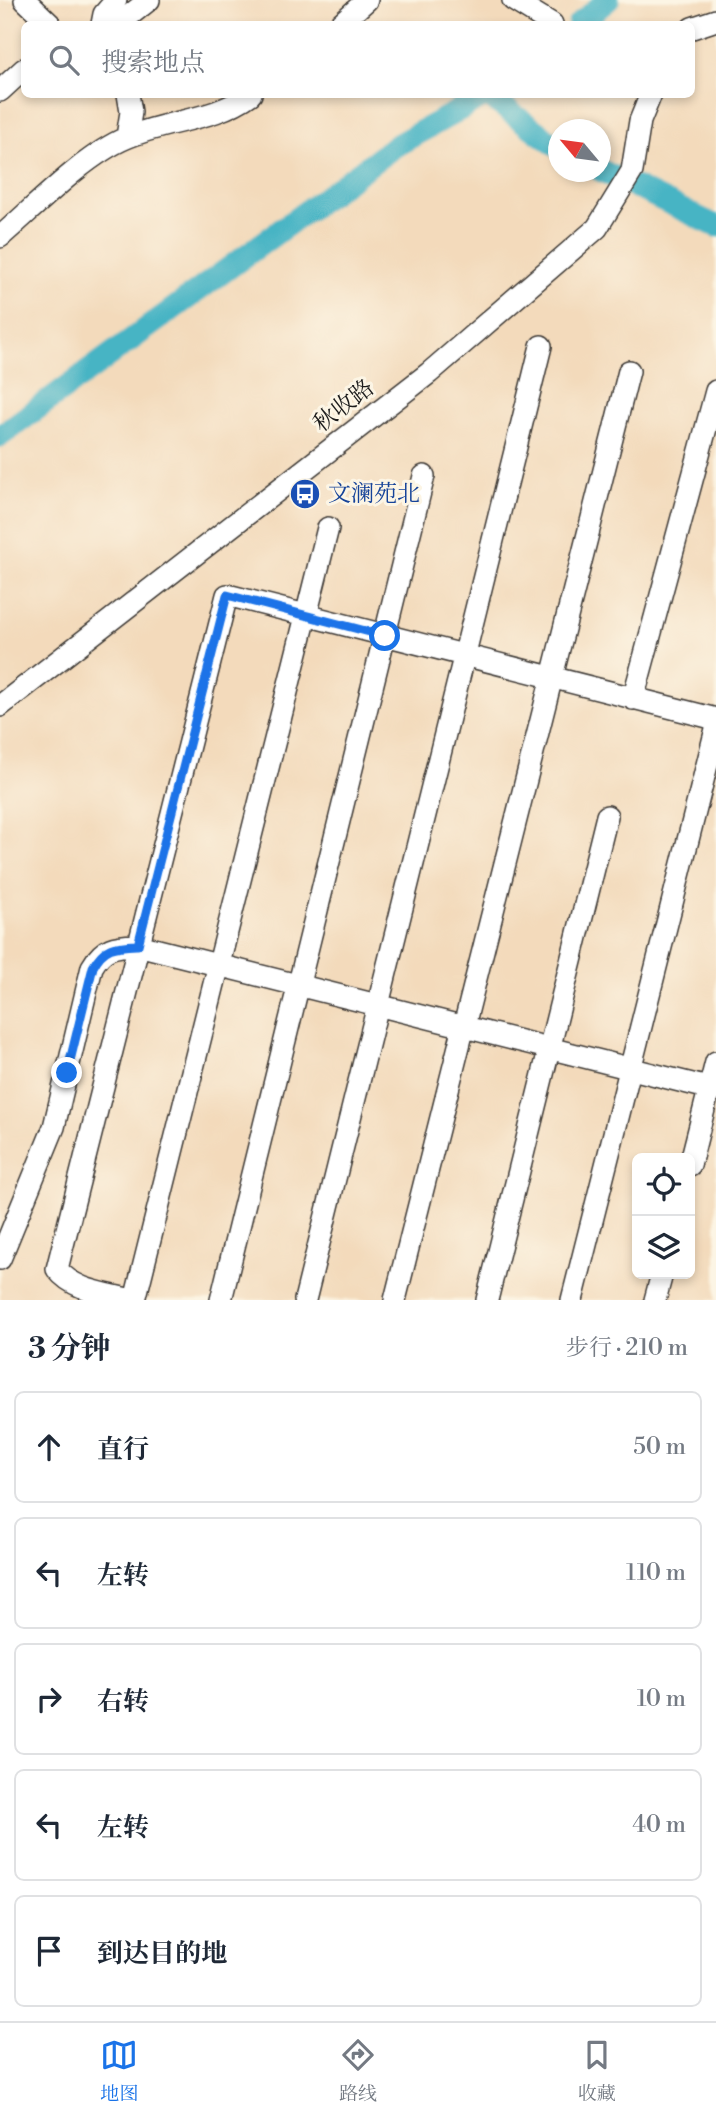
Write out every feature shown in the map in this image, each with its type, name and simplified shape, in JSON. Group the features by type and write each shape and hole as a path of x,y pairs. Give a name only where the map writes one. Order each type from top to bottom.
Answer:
{"street":[{"path":"25,0 47,21"},
{"path":"103,21 104,14 116,0"},
{"path":"119,21 149,0"},
{"path":"343,21 367,0"},
{"path":"517,3 547,21"},
{"path":"695,27 716,20"},
{"path":"0,92 21,72"},
{"path":"127,137 131,112 129,98"},
{"path":"0,237 106,147 127,137 201,118 246,98"},
{"name":"秋收路","path":"0,706 429,373 597,228 632,172 640,121 649,98"},
{"path":"305,1300 541,346"},
{"path":"395,1300 629,371"},
{"path":"633,698 716,391"},
{"path":"220,1300 424,476"},
{"path":"328,528 306,615 219,965 133,1300 78,1286 64,1279 57,1269 227,595 306,615 385,636 716,719"},
{"path":"572,1300 716,729"},
{"path":"487,1300 607,816"},
{"path":"0,1259 54,1127 93,967 100,953 117,946 138,945 713,1090"},
{"path":"694,1153 713,1090 716,1062"},
{"path":"655,1300 661,1279"}],"waterway":[{"path":"583,21 608,0"},
{"path":"0,436 395,146 481,98"},
{"path":"491,98 548,140"},
{"path":"611,175 716,226"}],"place":[{"name":"文澜苑北","path":"305,494"}],"route":[{"path":"67,1073 93,967 100,953 117,946 138,945 227,595 385,636"}]}
